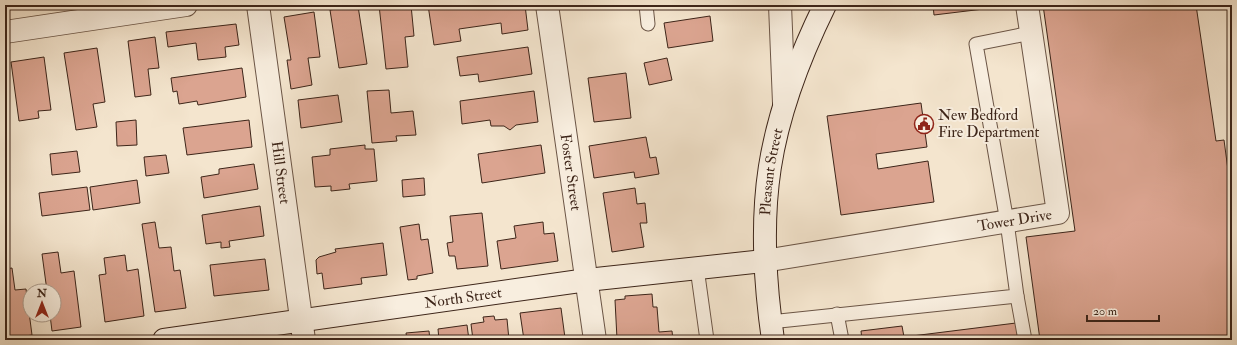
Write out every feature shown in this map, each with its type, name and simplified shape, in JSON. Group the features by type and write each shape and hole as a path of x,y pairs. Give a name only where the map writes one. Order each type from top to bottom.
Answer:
{"street":[{"path":"5,32 97,12 186,5"},
{"name":"Hill Street","path":"258,5 302,330"},
{"name":"Foster Street","path":"547,5 595,340"},
{"name":"Pleasant Street","path":"771,331 764,261 764,219 769,166 784,102 780,5"},
{"path":"784,102 802,54 825,5"},
{"name":"Tower Drive","path":"764,261 1058,213 1027,5"},
{"name":"North Street","path":"164,340 302,330 587,280 764,261"}],"lane":[{"path":"646,5 648,24"},
{"path":"1025,340 1017,296 1007,222 976,44 1031,33"},
{"path":"697,268 707,340"},
{"path":"771,331 837,314 1017,296"},
{"path":"837,314 842,340"}],"building":[{"path":"379,5 411,5 414,36 405,37 408,67 386,69"},
{"path":"428,5 525,5 528,30 502,34 501,23 459,29 461,41 434,45"},
{"path":"933,5 1000,5 1000,7 934,15"},
{"path":"1043,5 1196,5 1216,141 1224,140 1232,200 1232,340 1040,340 1026,237 1075,231"},
{"path":"358,6 367,64 339,68 330,10"},
{"path":"314,12 320,57 308,58 312,85 291,89 287,60 291,60 284,17"},
{"path":"710,16 713,41 668,48 664,23"},
{"path":"236,24 239,45 225,47 226,57 198,60 196,43 168,47 166,32"},
{"path":"155,37 159,68 148,69 151,95 135,97 128,41"},
{"path":"528,47 532,74 479,82 478,74 460,76 457,57"},
{"path":"97,48 105,102 93,104 97,127 76,130 64,53"},
{"path":"44,57 51,110 38,111 39,118 19,121 11,62"},
{"path":"667,58 672,80 649,85 644,63"},
{"path":"242,68 246,97 198,105 197,101 179,104 177,91 173,92 171,78"},
{"path":"626,73 631,118 594,122 588,78"},
{"path":"389,90 391,113 413,111 416,135 396,136 397,141 372,143 367,91"},
{"path":"534,91 538,122 516,125 510,130 504,126 491,126 490,120 462,124 460,101"},
{"path":"338,95 342,122 301,128 298,100"},
{"path":"921,103 927,147 876,154 878,169 928,161 934,202 841,215 827,116"},
{"path":"136,120 137,145 117,146 116,122"},
{"path":"249,120 252,147 187,155 183,128"},
{"path":"646,137 650,158 656,157 659,174 635,178 634,172 594,178 589,146"},
{"path":"365,145 365,149 374,149 377,181 349,184 350,189 331,191 331,186 315,187 312,157 330,155 330,149"},
{"path":"541,145 545,173 482,183 478,154"},
{"path":"77,151 80,172 52,175 50,154"},
{"path":"166,155 169,173 146,176 144,157"},
{"path":"254,164 258,189 204,198 201,177 219,174 219,169"},
{"path":"424,178 425,195 403,197 402,180"},
{"path":"137,180 140,203 93,210 90,187"},
{"path":"87,187 90,210 42,216 39,193"},
{"path":"635,188 637,204 645,203 647,223 640,223 644,247 612,252 603,193"},
{"path":"260,206 264,236 229,241 230,247 221,248 221,242 206,244 202,215"},
{"path":"482,213 488,266 457,269 455,256 449,256 447,243 453,242 450,216"},
{"path":"155,222 159,248 171,247 174,271 180,270 186,308 155,312 142,224"},
{"path":"543,222 544,234 554,233 558,261 501,269 497,241 516,238 514,226"},
{"path":"419,224 421,240 428,239 433,273 417,276 417,279 408,280 400,227"},
{"path":"383,243 387,275 361,278 362,284 324,289 322,273 317,274 316,260 319,257 336,252 335,249"},
{"path":"58,252 61,273 74,271 81,327 52,331 51,323 62,323 62,283 46,283 42,254"},
{"path":"125,255 127,271 138,269 144,316 105,322 99,275 106,274 104,258"},
{"path":"265,259 269,290 214,296 210,265"},
{"path":"12,268 15,290 22,289 22,323 30,323 32,335 5,339 5,269"},
{"path":"652,294 653,307 657,307 659,332 672,331 673,340 637,340 637,337 617,339 615,300 625,299 625,296"},
{"path":"561,308 565,338 551,340 524,340 520,313"},
{"path":"494,316 495,320 507,319 509,340 473,340 471,324 484,322 483,317"},
{"path":"1016,323 1018,340 862,340 861,331 902,326 904,337"},
{"path":"467,325 469,340 439,340 438,329"},
{"path":"429,331 430,340 407,340 406,333"},
{"path":"388,337 388,340 362,340 362,339"}],"place":[{"name":"New Bedford Fire Department","path":"924,124"}]}
